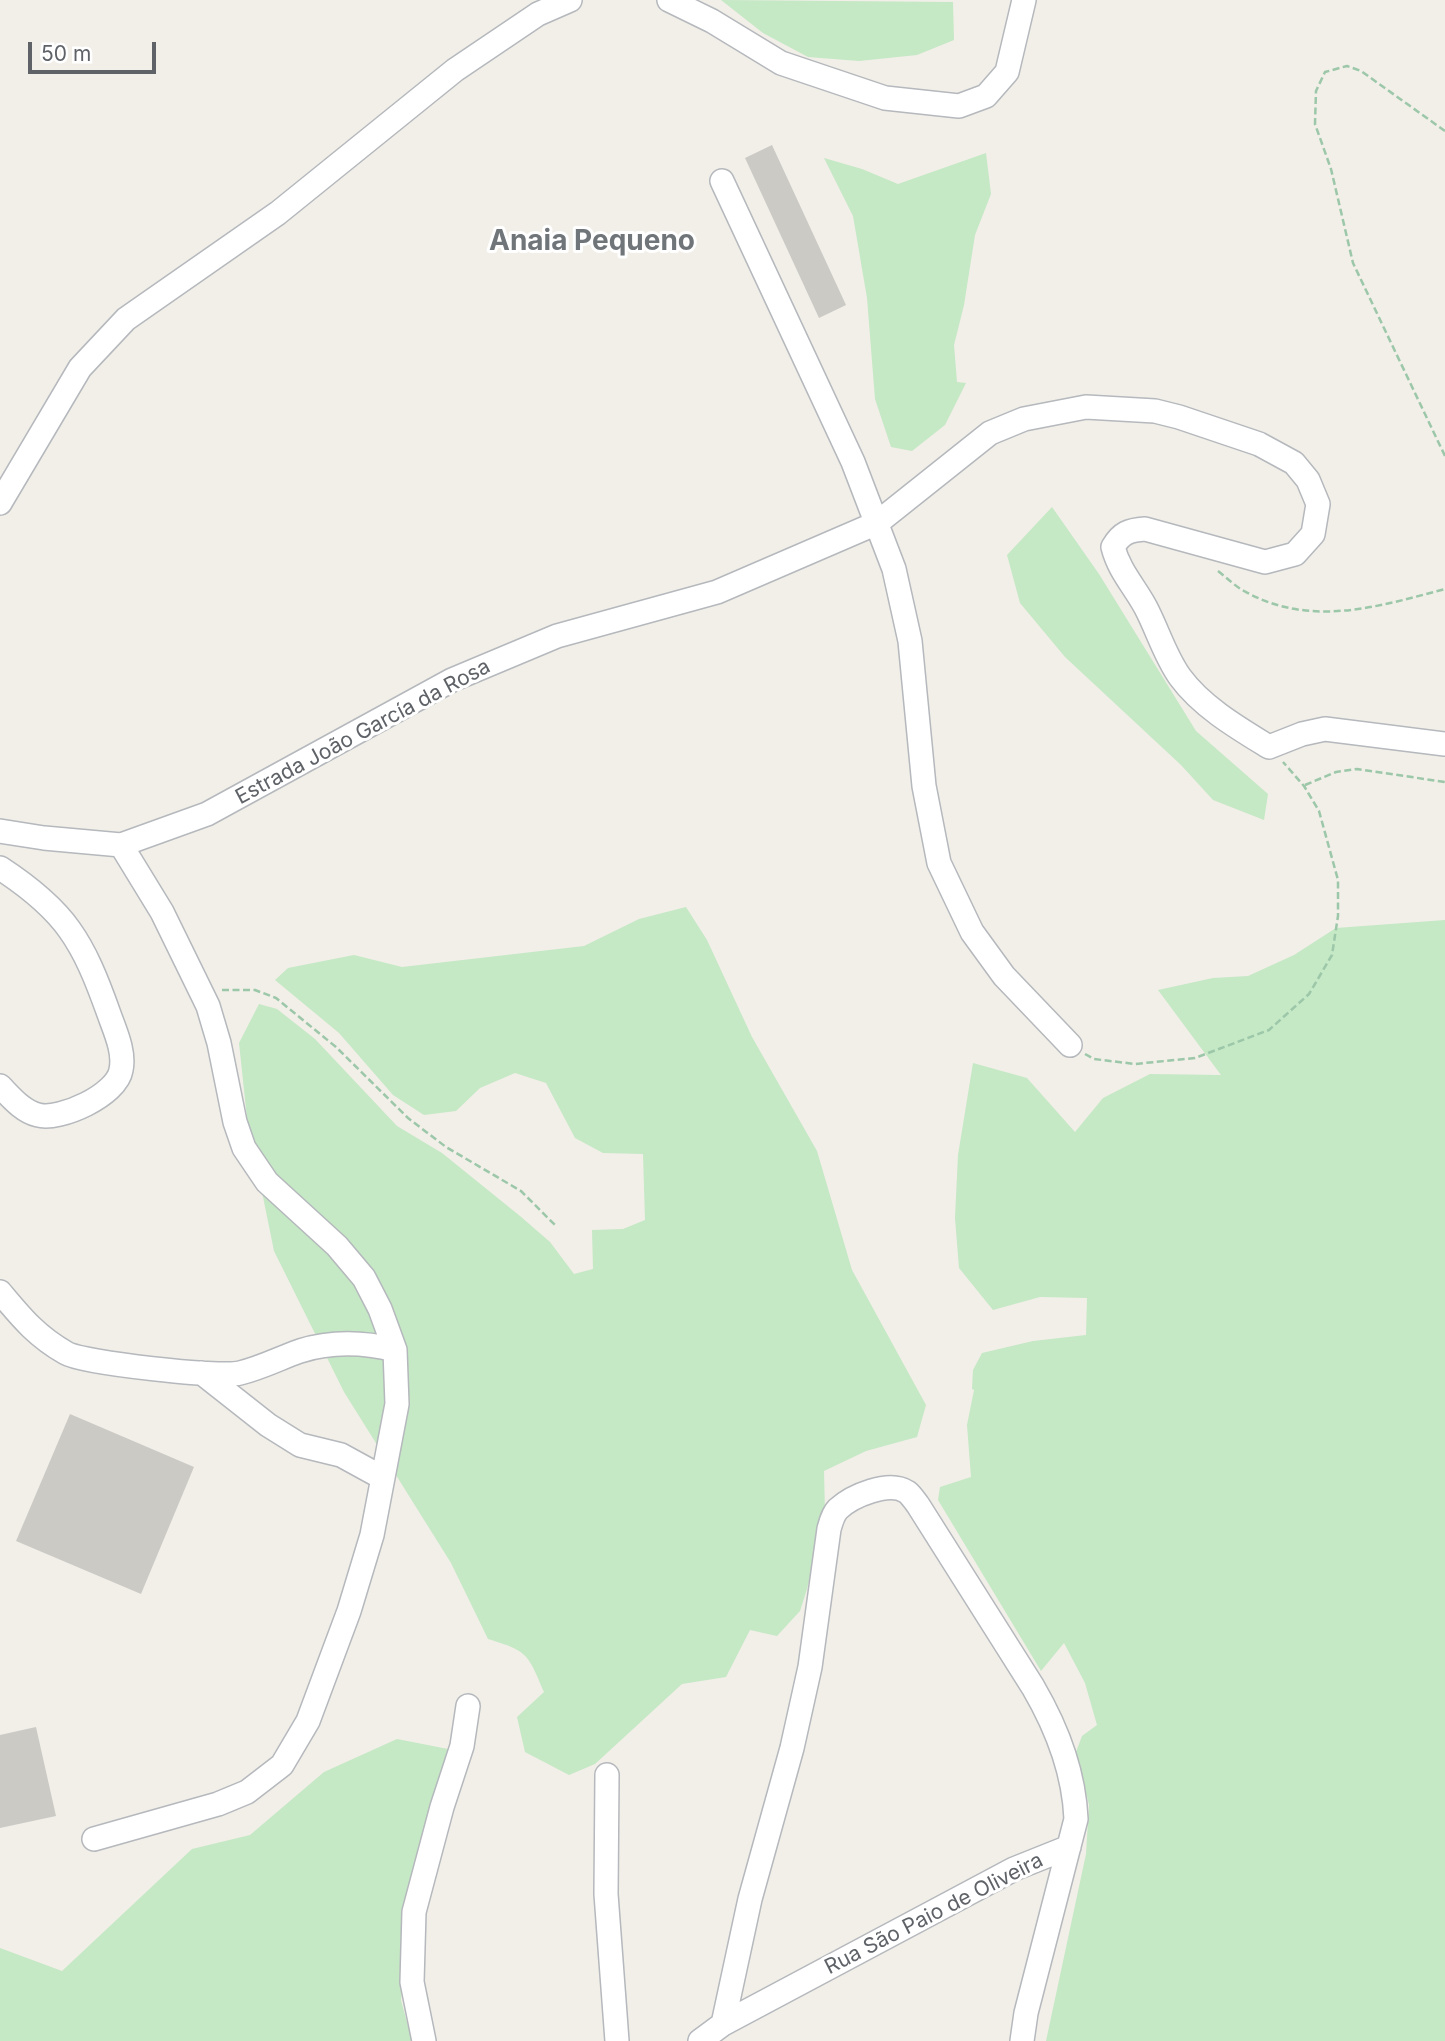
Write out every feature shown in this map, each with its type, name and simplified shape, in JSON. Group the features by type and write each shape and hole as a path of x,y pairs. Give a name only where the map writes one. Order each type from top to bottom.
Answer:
{"street":[{"path":"0,503 80,368 126,319 278,213 455,70 538,14 570,0"},
{"path":"669,0 712,21 780,64 885,98 959,106 986,96 1007,72 1024,0"},
{"path":"722,181 853,462 894,569 908,630 923,786 939,863 972,932 1004,976 1070,1045"},
{"name":"Estrada João García da Rosa","path":"0,831 121,845 206,814 452,680 557,636 717,592 877,523 990,433 1024,419 1086,407 1155,411 1259,444 1294,463 1308,480 1318,504 1313,534 1295,554 1265,562 1145,529 1131,530 1119,536 1113,547 1117,562 1146,607 1180,677 1232,725 1269,747"},
{"path":"1269,747 1302,734 1325,729 1445,744"},
{"path":"94,1839 218,1804 247,1792 282,1766 308,1721 349,1611 372,1535 397,1404 395,1350 380,1309 364,1278 337,1246 267,1182 244,1148 235,1122 219,1043 201,989 162,912 121,845"},
{"path":"0,868 33,890 53,908 77,939 96,979 120,1046 122,1069 117,1082 106,1092 70,1112 53,1116 36,1115 22,1108 0,1086"},
{"path":"0,1292 32,1330 68,1355 94,1362 236,1374 327,1345 368,1343 395,1350"},
{"path":"202,1373 268,1425 300,1444 341,1455 383,1478"},
{"path":"723,2024 750,1899 792,1748 810,1667 829,1529 836,1511 850,1500 884,1488 895,1488 907,1492 918,1505 1050,1716 1075,1792 1076,1819 1069,1847"},
{"path":"424,2041 412,1982 414,1912 442,1807 462,1746 468,1706"},
{"path":"607,1775 606,1894 617,2041"},
{"name":"Rua São Paio de Oliveira","path":"699,2041 723,2024 1014,1868 1069,1847"},
{"name":"Rua São Paio de Oliveira","path":"1022,2041 1026,2013 1069,1847"}],"path":[{"path":"1445,131 1361,71 1347,65 1325,72 1316,91 1315,124 1331,169 1353,263 1445,456"},
{"path":"1213,568 1243,591 1275,605 1312,613 1359,609 1445,589"},
{"path":"1070,1045 1094,1059 1135,1064 1195,1058 1269,1030 1310,994 1332,956 1338,916 1338,880 1319,811 1304,786 1269,747"},
{"path":"1304,786 1336,772 1357,769 1445,782"},
{"path":"201,989 256,990 276,998 336,1047 408,1118 446,1147 522,1191 555,1224"}],"green space":[{"path":"721,0 953,2 954,40 917,55 859,61 808,57 763,33"},
{"path":"986,153 991,194 975,235 964,305 954,345 957,382 966,383 945,425 912,451 891,447 875,399 867,298 853,216 824,158 862,169 898,184"},
{"path":"1052,507 1099,574 1196,731 1268,794 1264,820 1213,800 1181,765 1065,657 1020,603 1007,555"},
{"path":"686,907 707,940 752,1037 817,1151 852,1270 926,1405 917,1437 866,1451 824,1471 825,1513 807,1589 800,1611 777,1636 750,1630 726,1677 682,1684 595,1764 569,1775 525,1752 517,1717 544,1692 534,1669 519,1651 488,1639 451,1563 344,1392 274,1251 247,1118 239,1043 259,1004 277,1009 315,1039 397,1126 442,1153 550,1242 574,1274 593,1269 592,1230 623,1229 645,1220 643,1154 603,1153 575,1138 546,1083 515,1073 480,1088 456,1111 424,1115 393,1095 339,1033 275,980 288,968 354,955 402,967 584,946 639,919"},
{"path":"1445,920 1445,2041 1046,2041 1086,1854 1089,1805 1076,1752 1082,1736 1097,1725 1085,1683 1064,1643 1041,1671 938,1500 940,1487 971,1477 967,1425 974,1390 973,1370 982,1353 1033,1341 1086,1335 1087,1298 1040,1297 993,1310 959,1268 955,1218 958,1155 973,1063 1027,1078 1075,1132 1103,1098 1150,1074 1221,1075 1158,990 1213,978 1248,976 1294,955 1336,928"},
{"path":"397,1739 448,1749 409,1916 401,2000 412,2041 0,2041 0,1948 62,1971 192,1849 250,1835 324,1772"}],"building":[{"path":"772,145 846,305 819,318 745,158"},
{"path":"70,1414 194,1467 141,1594 16,1541"},
{"path":"36,1727 56,1816 0,1828 0,1735"}],"district":[{"name":"Anaia Pequeno","path":"592,242"}]}
